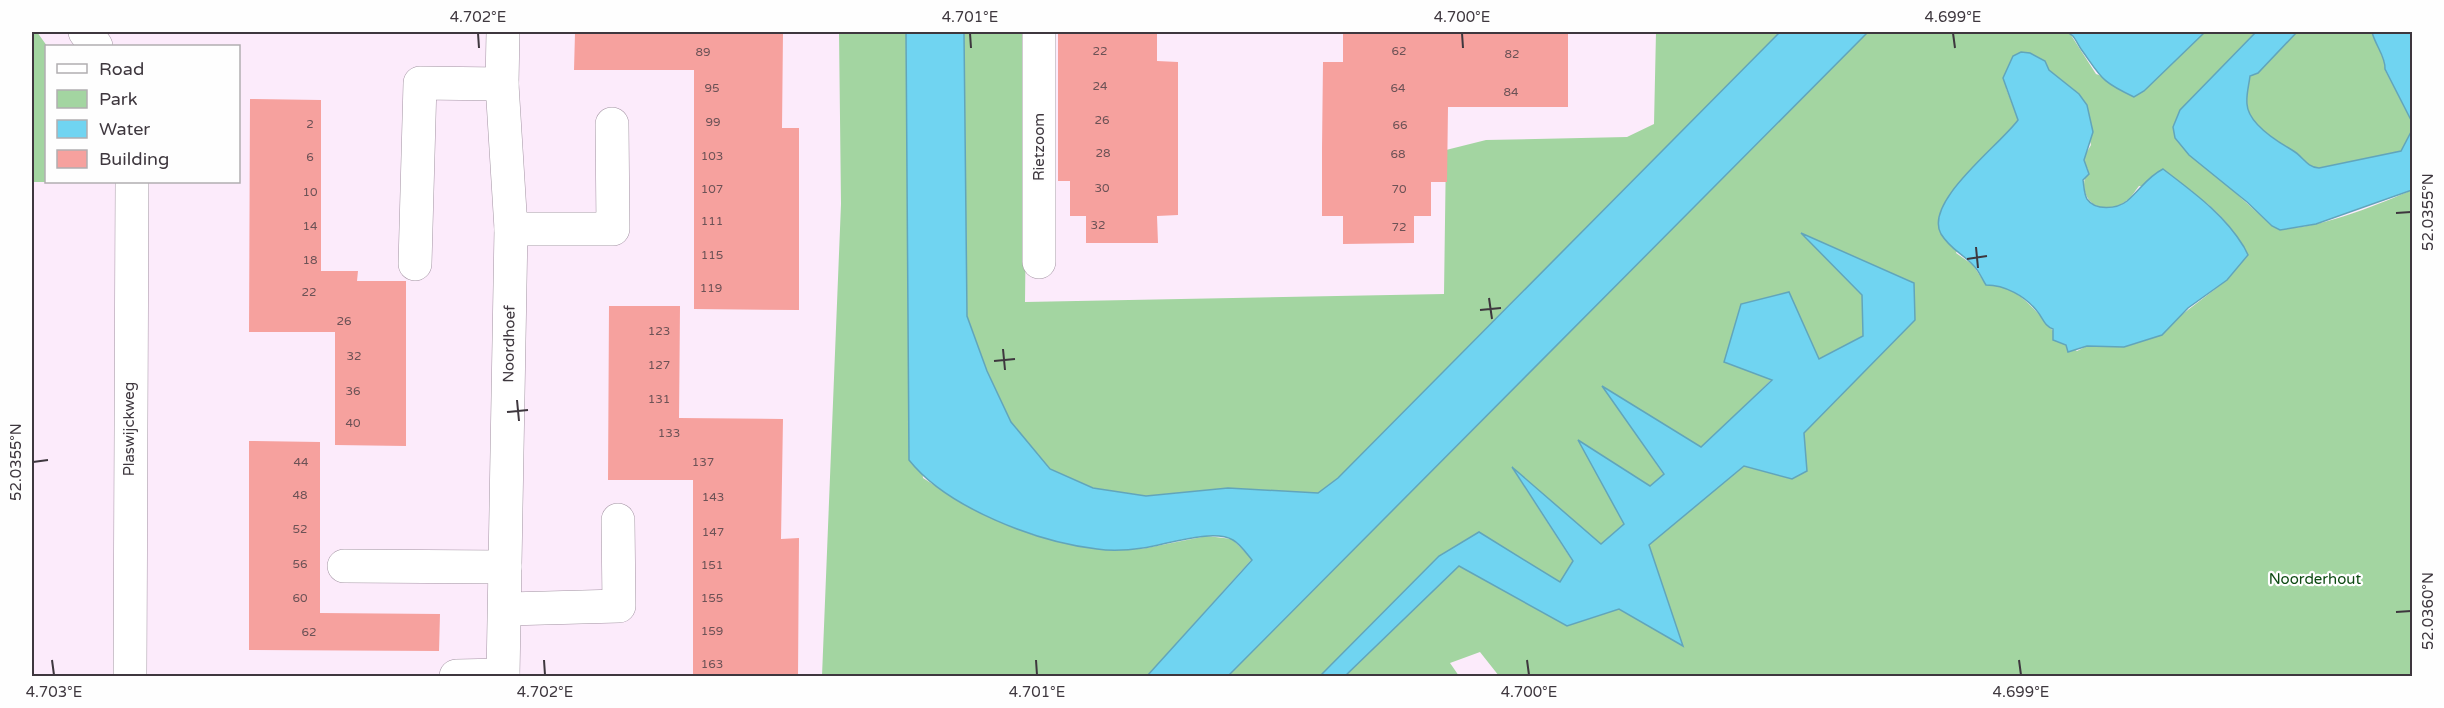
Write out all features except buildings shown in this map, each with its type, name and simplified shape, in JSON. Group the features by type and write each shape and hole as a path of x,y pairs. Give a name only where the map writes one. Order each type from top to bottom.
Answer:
{"street":[{"path":"85,32 95,45"},
{"name":"Noordhoef","path":"456,676 503,676 506,609 511,229 502,84 503,32"},
{"name":"Rietzoom","path":"1039,32 1039,262"},
{"path":"415,264 420,83 502,84"},
{"path":"511,229 613,229 612,124"},
{"name":"Plaswijckweg","path":"130,676 132,183"},
{"path":"506,609 619,606 618,520"},
{"path":"344,566 505,567"}],"green space":[{"path":"32,32 37,32 46,45 45,182 32,182"},
{"path":"839,32 906,32 909,341 923,478 967,506 1033,535 1097,549 1141,549 1207,536 1232,539 1252,559 1147,676 822,676 841,204"},
{"path":"964,32 1028,32 1025,302 1444,294 1446,150 1486,140 1627,137 1654,124 1656,32 1780,32 1338,478 1318,493 1228,488 1146,496 1093,488 1050,469 1011,422 987,371 967,316"},
{"name":"Noorderhout","path":"1868,32 2069,32 2096,74 2144,91 2205,32 2256,32 2180,110 2173,127 2175,138 2272,226 2302,227 2321,223 2412,190 2412,676 1499,676 1480,652 1450,663 1459,676 1345,676 1459,566 1567,626 1619,609 1682,645 1649,545 1744,466 1792,479 1804,433 1915,320 1803,234 1862,295 1863,336 1819,359 1789,293 1772,379 1701,448 1604,387 1664,475 1650,486 1579,441 1624,524 1601,544 1513,469 1573,562 1560,583 1439,556 1320,676 1228,676","holes":["2045,61 2049,70 2079,94 2091,145 2085,155 2084,165 2088,169 2084,189 2092,203 2099,207 2116,206 2128,200 2139,186 2191,190 2226,222 2248,255 2227,280 2150,339 2124,347 2087,346 2077,351 2065,343 2036,311 2014,292 1986,285 1973,265 1956,253 2018,120 2006,88"]},
{"path":"2297,32 2372,32 2384,60 2385,70 2412,122 2412,130 2401,151 2319,168 2308,163 2258,125 2248,111 2247,94 2250,76 2258,73"}],"water":[{"path":"906,32 964,32 967,316 987,371 1011,422 1050,469 1093,488 1146,496 1228,488 1318,493 1338,478 1780,32 1868,32 1228,676 1147,676 1252,560 1238,544 1224,537 1202,536 1143,548 1108,550 1048,539 995,520 969,507 946,493 909,460"},
{"path":"2065,32 2205,32 2144,91 2134,97 2114,87 2103,78 2073,36"},
{"path":"2256,32 2297,32 2258,73 2250,76 2247,104 2252,118 2258,125 2308,163 2319,168 2401,151 2412,130 2412,190 2316,224 2280,230 2272,226 2247,202 2189,155 2175,138 2173,127 2180,110"},
{"path":"2372,32 2412,32 2412,122 2385,69 2384,60"},
{"path":"2021,52 2030,53 2045,61 2049,70 2079,94 2087,105 2093,132 2084,160 2089,174 2083,180 2085,195 2091,203 2101,207 2123,204 2152,176 2163,169 2197,195 2227,224 2248,255 2227,280 2188,308 2162,335 2124,347 2087,346 2068,352 2066,345 2053,340 2053,329 2032,306 2021,296 2007,289 1986,285 1976,268 1941,234 1938,221 1943,206 1953,190 2018,120 2003,78 2013,56"},
{"path":"1801,233 1914,283 1915,320 1804,433 1807,471 1792,479 1744,466 1649,545 1683,646 1619,609 1567,626 1459,566 1345,676 1320,676 1439,556 1479,532 1560,582 1573,561 1512,467 1601,544 1624,524 1578,440 1650,486 1664,474 1602,386 1701,447 1772,380 1724,362 1741,304 1789,292 1819,359 1863,336 1862,295"}]}
